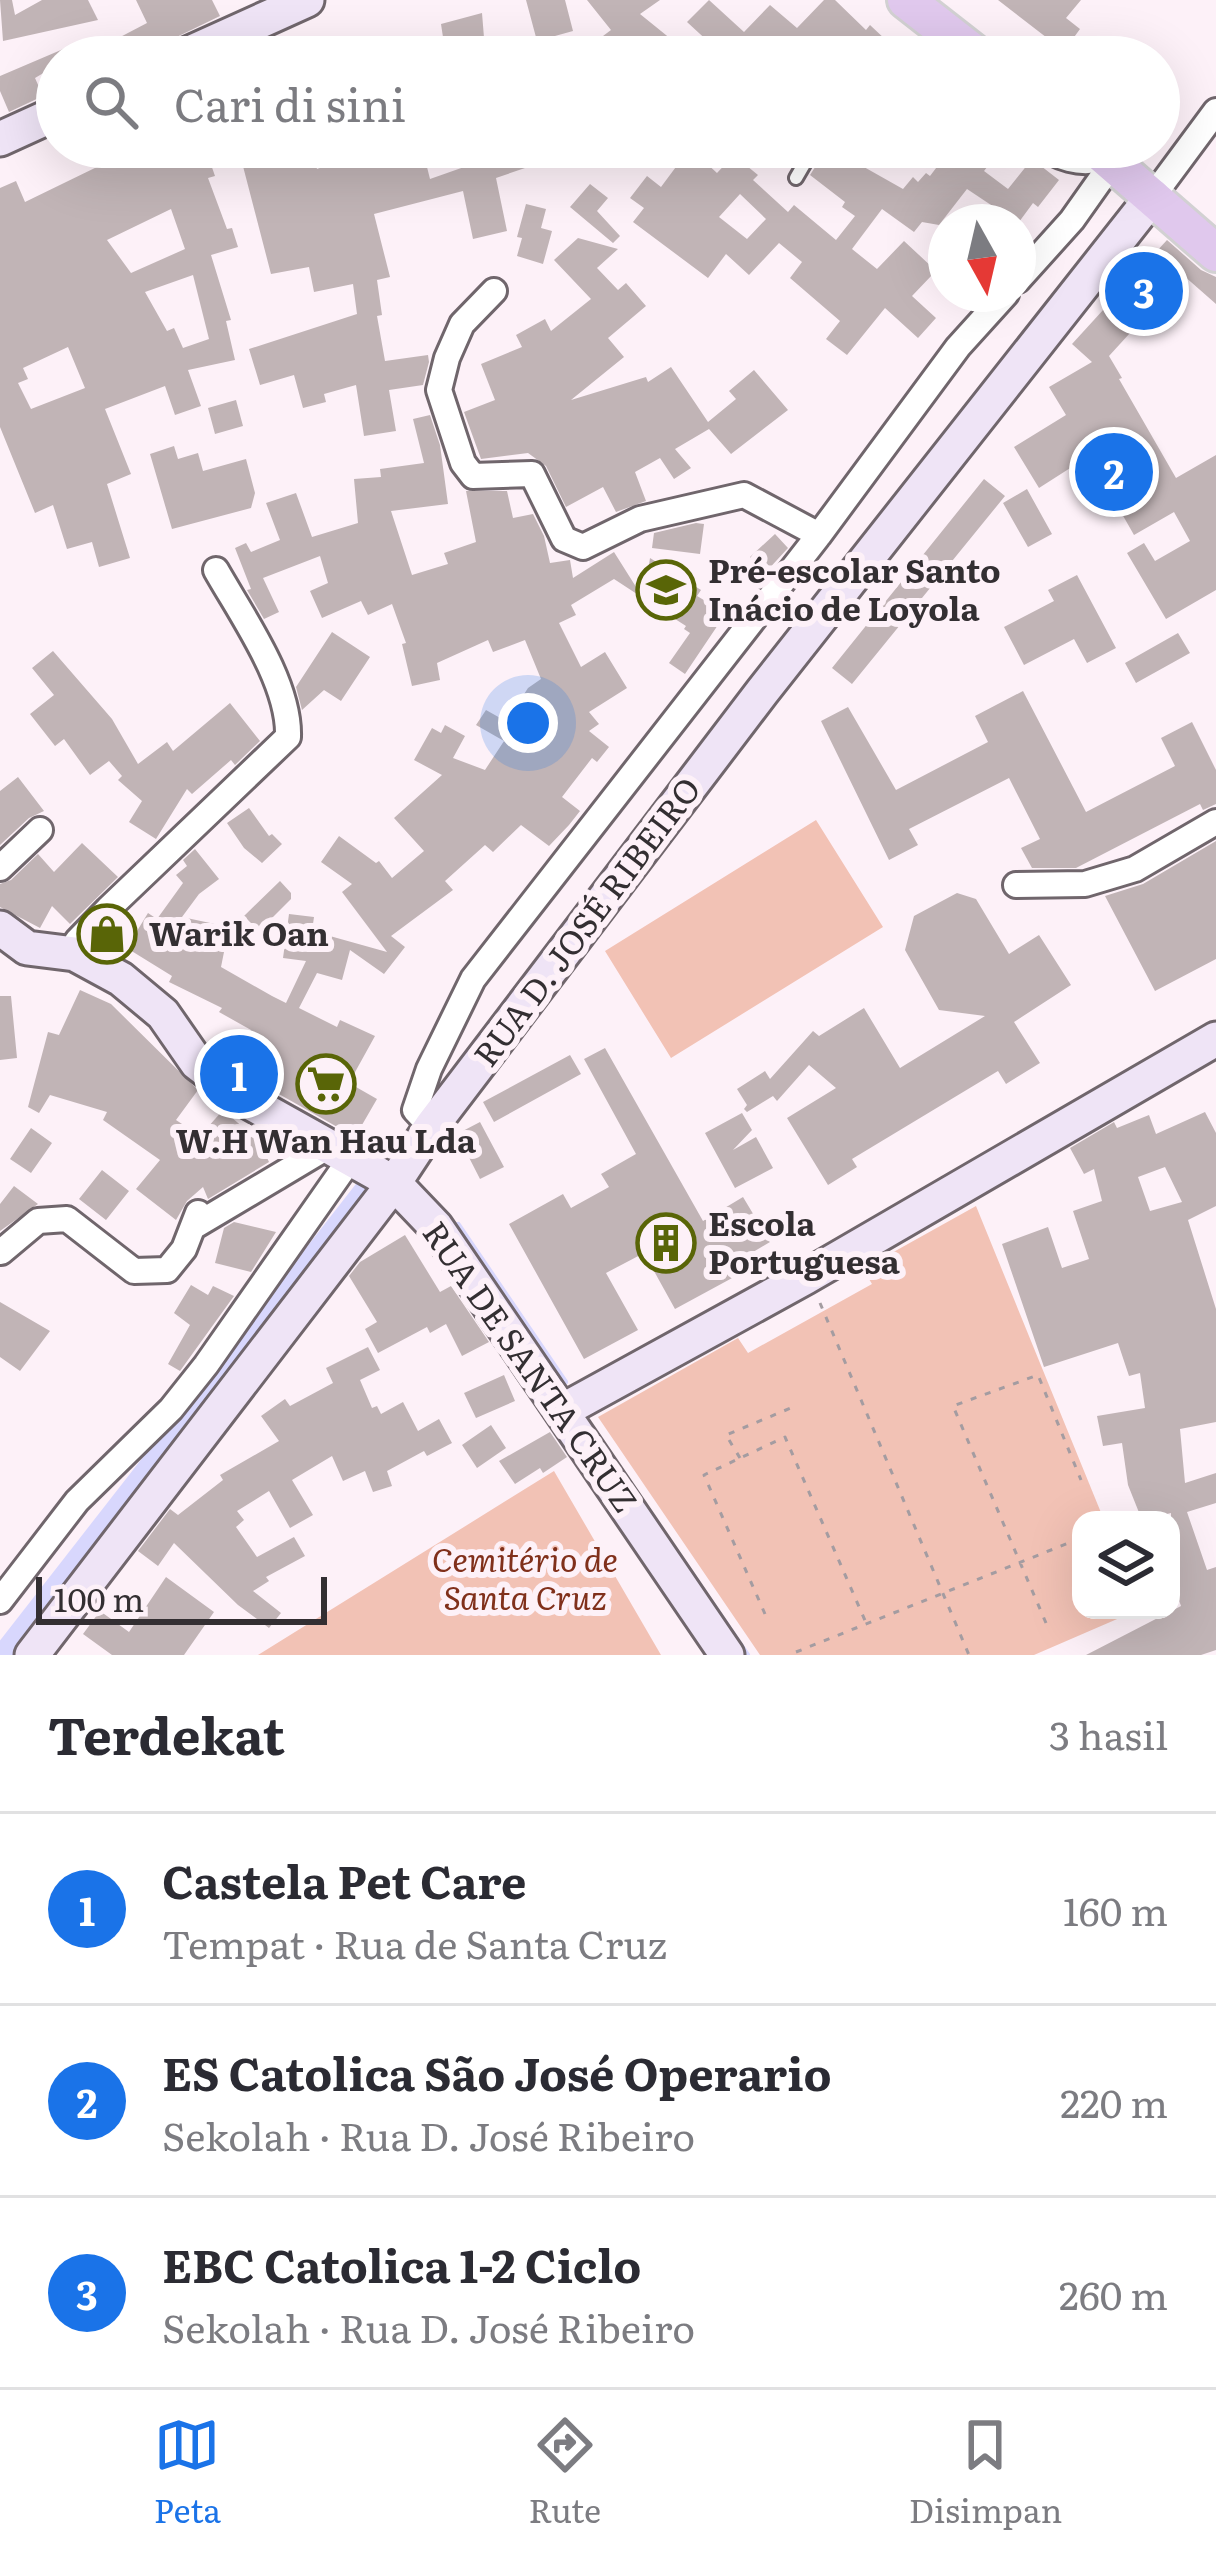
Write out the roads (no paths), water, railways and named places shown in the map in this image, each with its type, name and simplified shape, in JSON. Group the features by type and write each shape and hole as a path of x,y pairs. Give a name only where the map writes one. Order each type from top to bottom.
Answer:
{"main road":[{"path":"906,0 952,36"},
{"path":"1120,168 1216,253"}],"street":[{"path":"228,36 308,0"},
{"path":"1180,160 1216,111"},
{"path":"0,139 36,123"},
{"path":"1036,260 1072,220 1097,168"},
{"path":"1153,196 1174,168"},
{"name":"RUA D. JOSÉ RIBEIRO","path":"32,1655 762,692 1153,196"},
{"path":"494,291 462,324 439,391 463,464 473,476 532,474 565,538 583,547 640,519 744,495 819,535"},
{"path":"431,1127 416,1110 429,1069 473,979 819,535 958,346 989,312"},
{"path":"75,954 77,941 108,909 288,737 288,720 264,656 216,570"},
{"path":"1016,885 1085,884 1135,869 1216,822"},
{"path":"0,868 40,830"},
{"name":"RUA DE SANTA CRUZ","path":"9,944 75,954 121,980 164,1014 197,1063 242,1098 394,1183 436,1226 727,1655"},
{"path":"562,1411 806,1277 1216,1039"},
{"path":"1,1252 38,1221 67,1219 134,1270 167,1270 184,1249 195,1220 340,1152"},
{"path":"0,1601 77,1501 171,1409 206,1365 340,1152"}],"lane":[{"path":"796,178 802,168"}],"waterway":[{"path":"2,1655 370,1183"},
{"path":"458,1225 565,1382"},
{"path":"605,1448 747,1655"}],"place":[{"name":"EBC Catolica 1-2 Ciclo","path":"1144,291"},
{"name":"ES Catolica São José Operario","path":"1114,472"},
{"name":"Pré-escolar Santo Inácio de Loyola","path":"666,590"},
{"name":"Warik Oan","path":"107,934"},
{"name":"Castela Pet Care","path":"239,1074"},
{"name":"W.H Wan Hau Lda","path":"326,1084"},
{"name":"Escola Portuguesa","path":"666,1243"}],"park label":[{"name":"Cemitério de Santa Cruz","path":"525,1579"}]}
